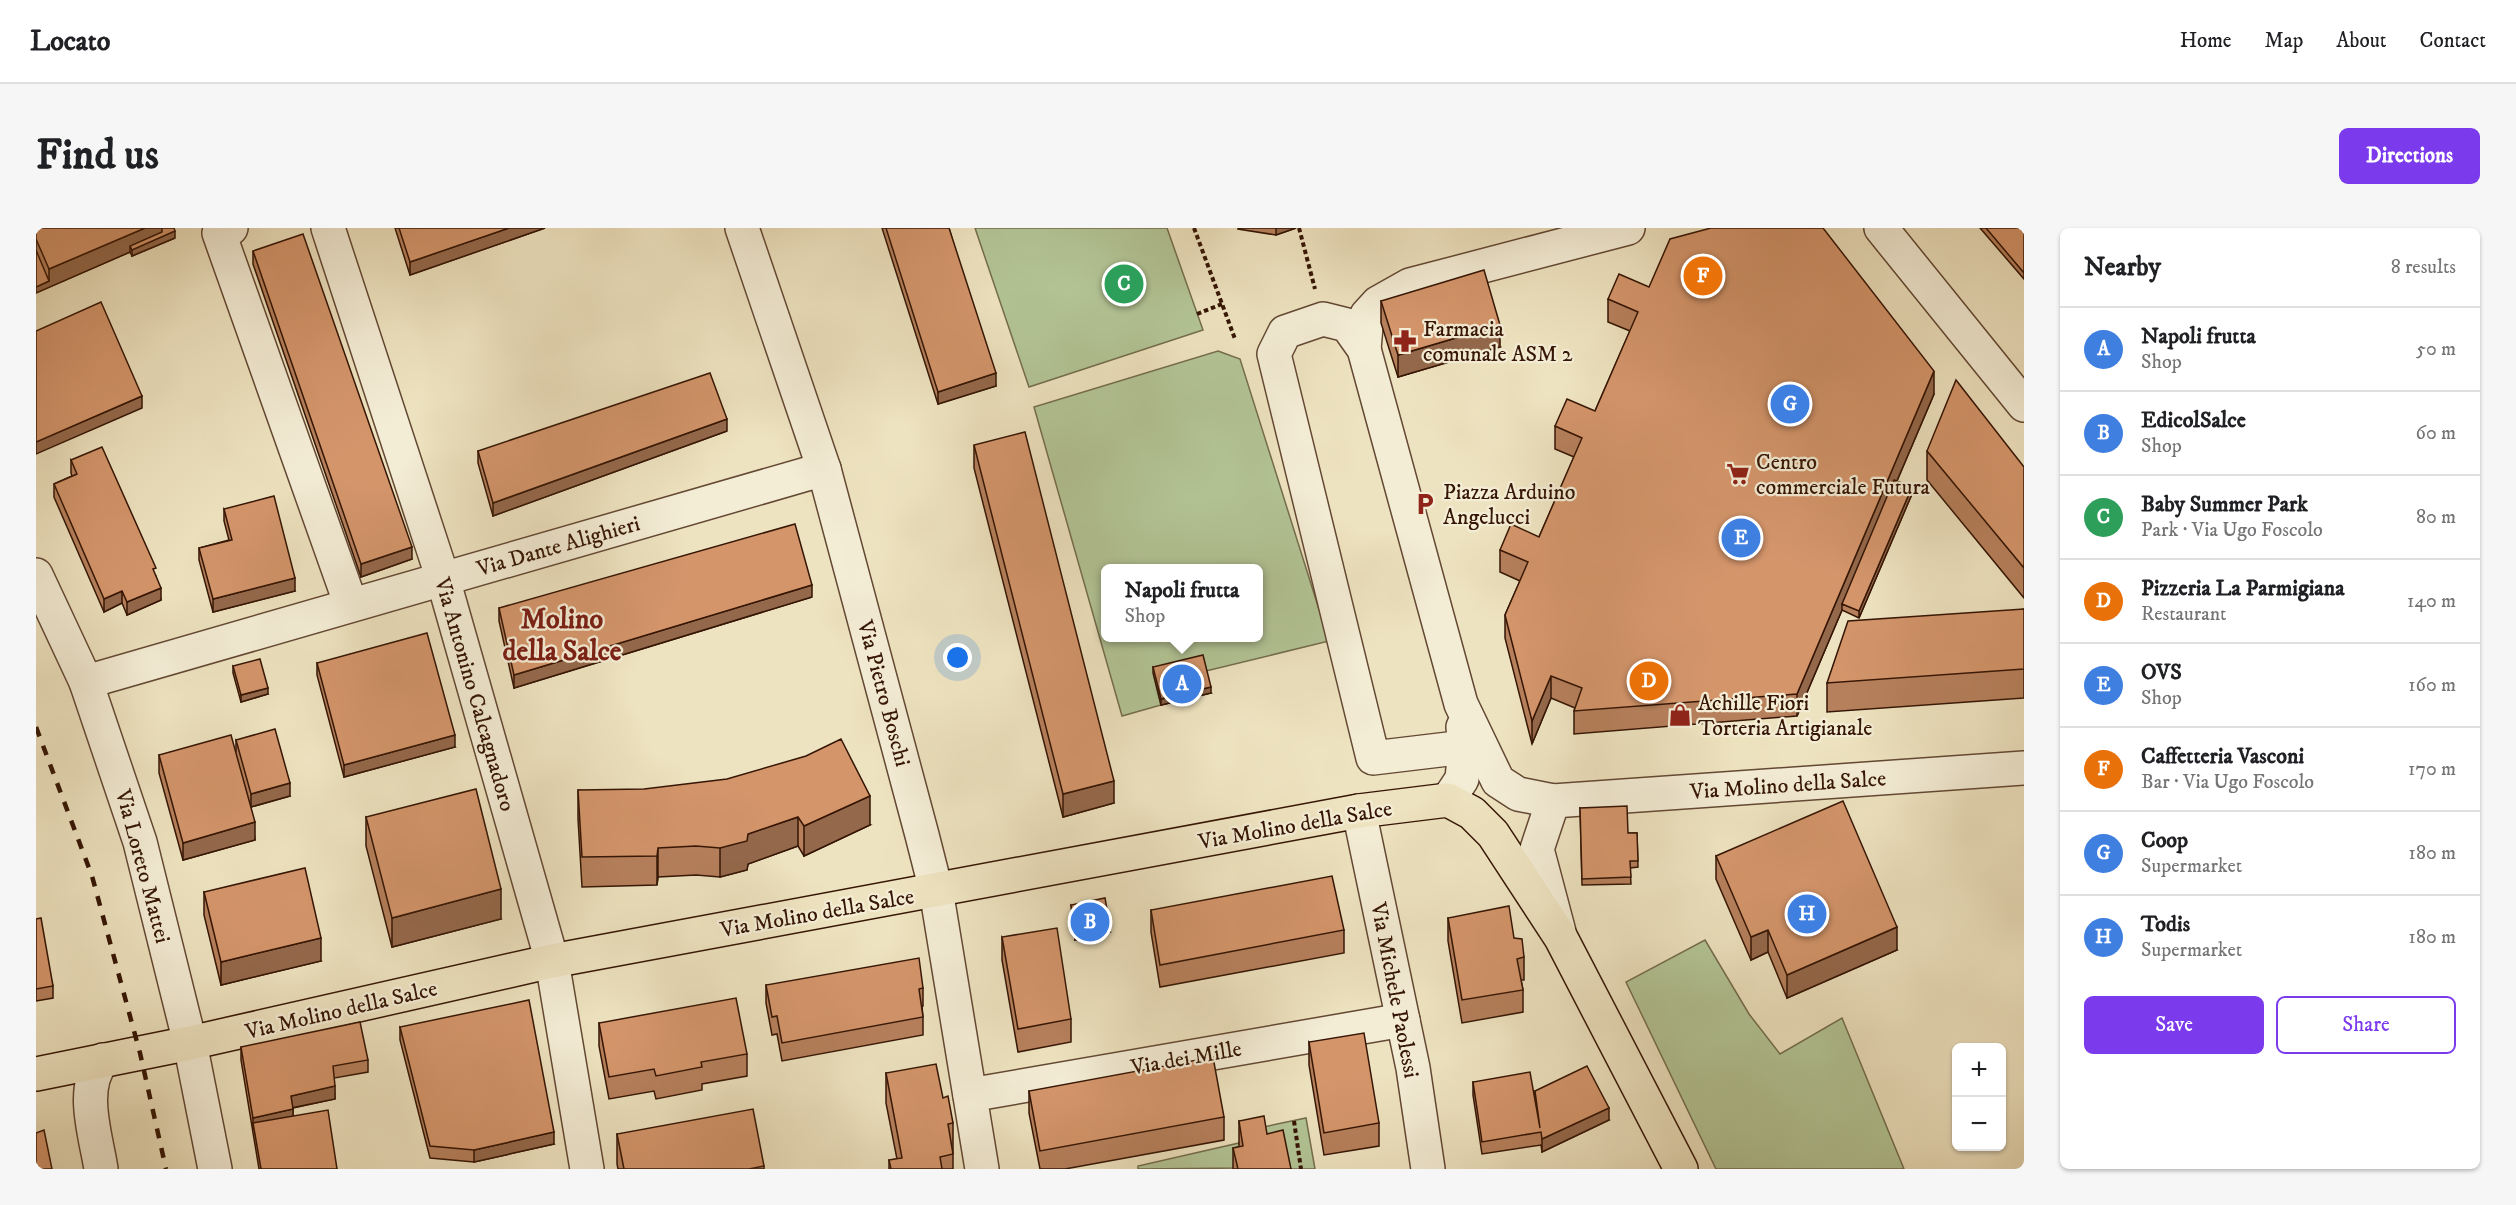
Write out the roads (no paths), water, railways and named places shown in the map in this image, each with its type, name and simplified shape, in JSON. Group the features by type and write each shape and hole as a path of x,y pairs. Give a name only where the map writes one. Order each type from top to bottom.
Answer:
{"main road":[{"name":"Via Molino della Salce","path":"48,1072 103,1060 193,1056 222,1036 552,961 1359,811 1448,800"},
{"path":"1448,800 1472,813 1493,834 1561,938 1682,1169"}],"street":[{"name":"Via Antonino Calcagnadoro","path":"328,228 443,579 552,961 587,1169"},
{"name":"Via Pietro Boschi","path":"742,228 824,469 936,890 982,1169"},
{"path":"1364,349 1367,315 1378,303 1410,285 1628,228"},
{"path":"1881,228 2024,405"},
{"path":"225,231 351,605"},
{"path":"1448,800 1462,779 1465,747 1461,704 1364,349 1347,325 1323,319 1285,332 1274,354 1373,758 1465,747"},
{"name":"Via Dante Alighieri","path":"86,682 824,469"},
{"name":"Via Loreto Mattei","path":"36,575 86,682 140,842 193,1056 214,1169"},
{"name":"Via Molino della Salce","path":"1461,704 1498,781 1518,794 1553,801 2024,768"},
{"path":"1553,801 1538,849 1561,938"},
{"name":"Via Michele Paolessi","path":"1359,811 1413,1068 1428,1169"},
{"name":"Via dei Mille","path":"970,1095 1403,1020"},
{"path":"101,1169 89,1093 95,1069 103,1060"},
{"path":"48,1072 81,1081 89,1093"}],"railway":[{"path":"36,727 92,876 140,1053 166,1169"}],"place":[{"name":"Caffetteria Vasconi","path":"1703,276"},
{"name":"Baby Summer Park","path":"1124,284"},
{"name":"Farmacia comunale ASM 2","path":"1405,341"},
{"name":"Coop","path":"1790,404"},
{"name":"Centro commerciale Futura","path":"1738,474"},
{"name":"Piazza Arduino Angelucci","path":"1425,504"},
{"name":"OVS","path":"1741,538"},
{"name":"Pizzeria La Parmigiana","path":"1649,681"},
{"name":"Napoli frutta","path":"1182,684"},
{"name":"Achille Fiori Torteria Artigianale","path":"1680,715"},
{"name":"Todis","path":"1807,914"},
{"name":"EdicolSalce","path":"1090,922"}],"district":[{"name":"Molino della Salce","path":"562,634"}]}
